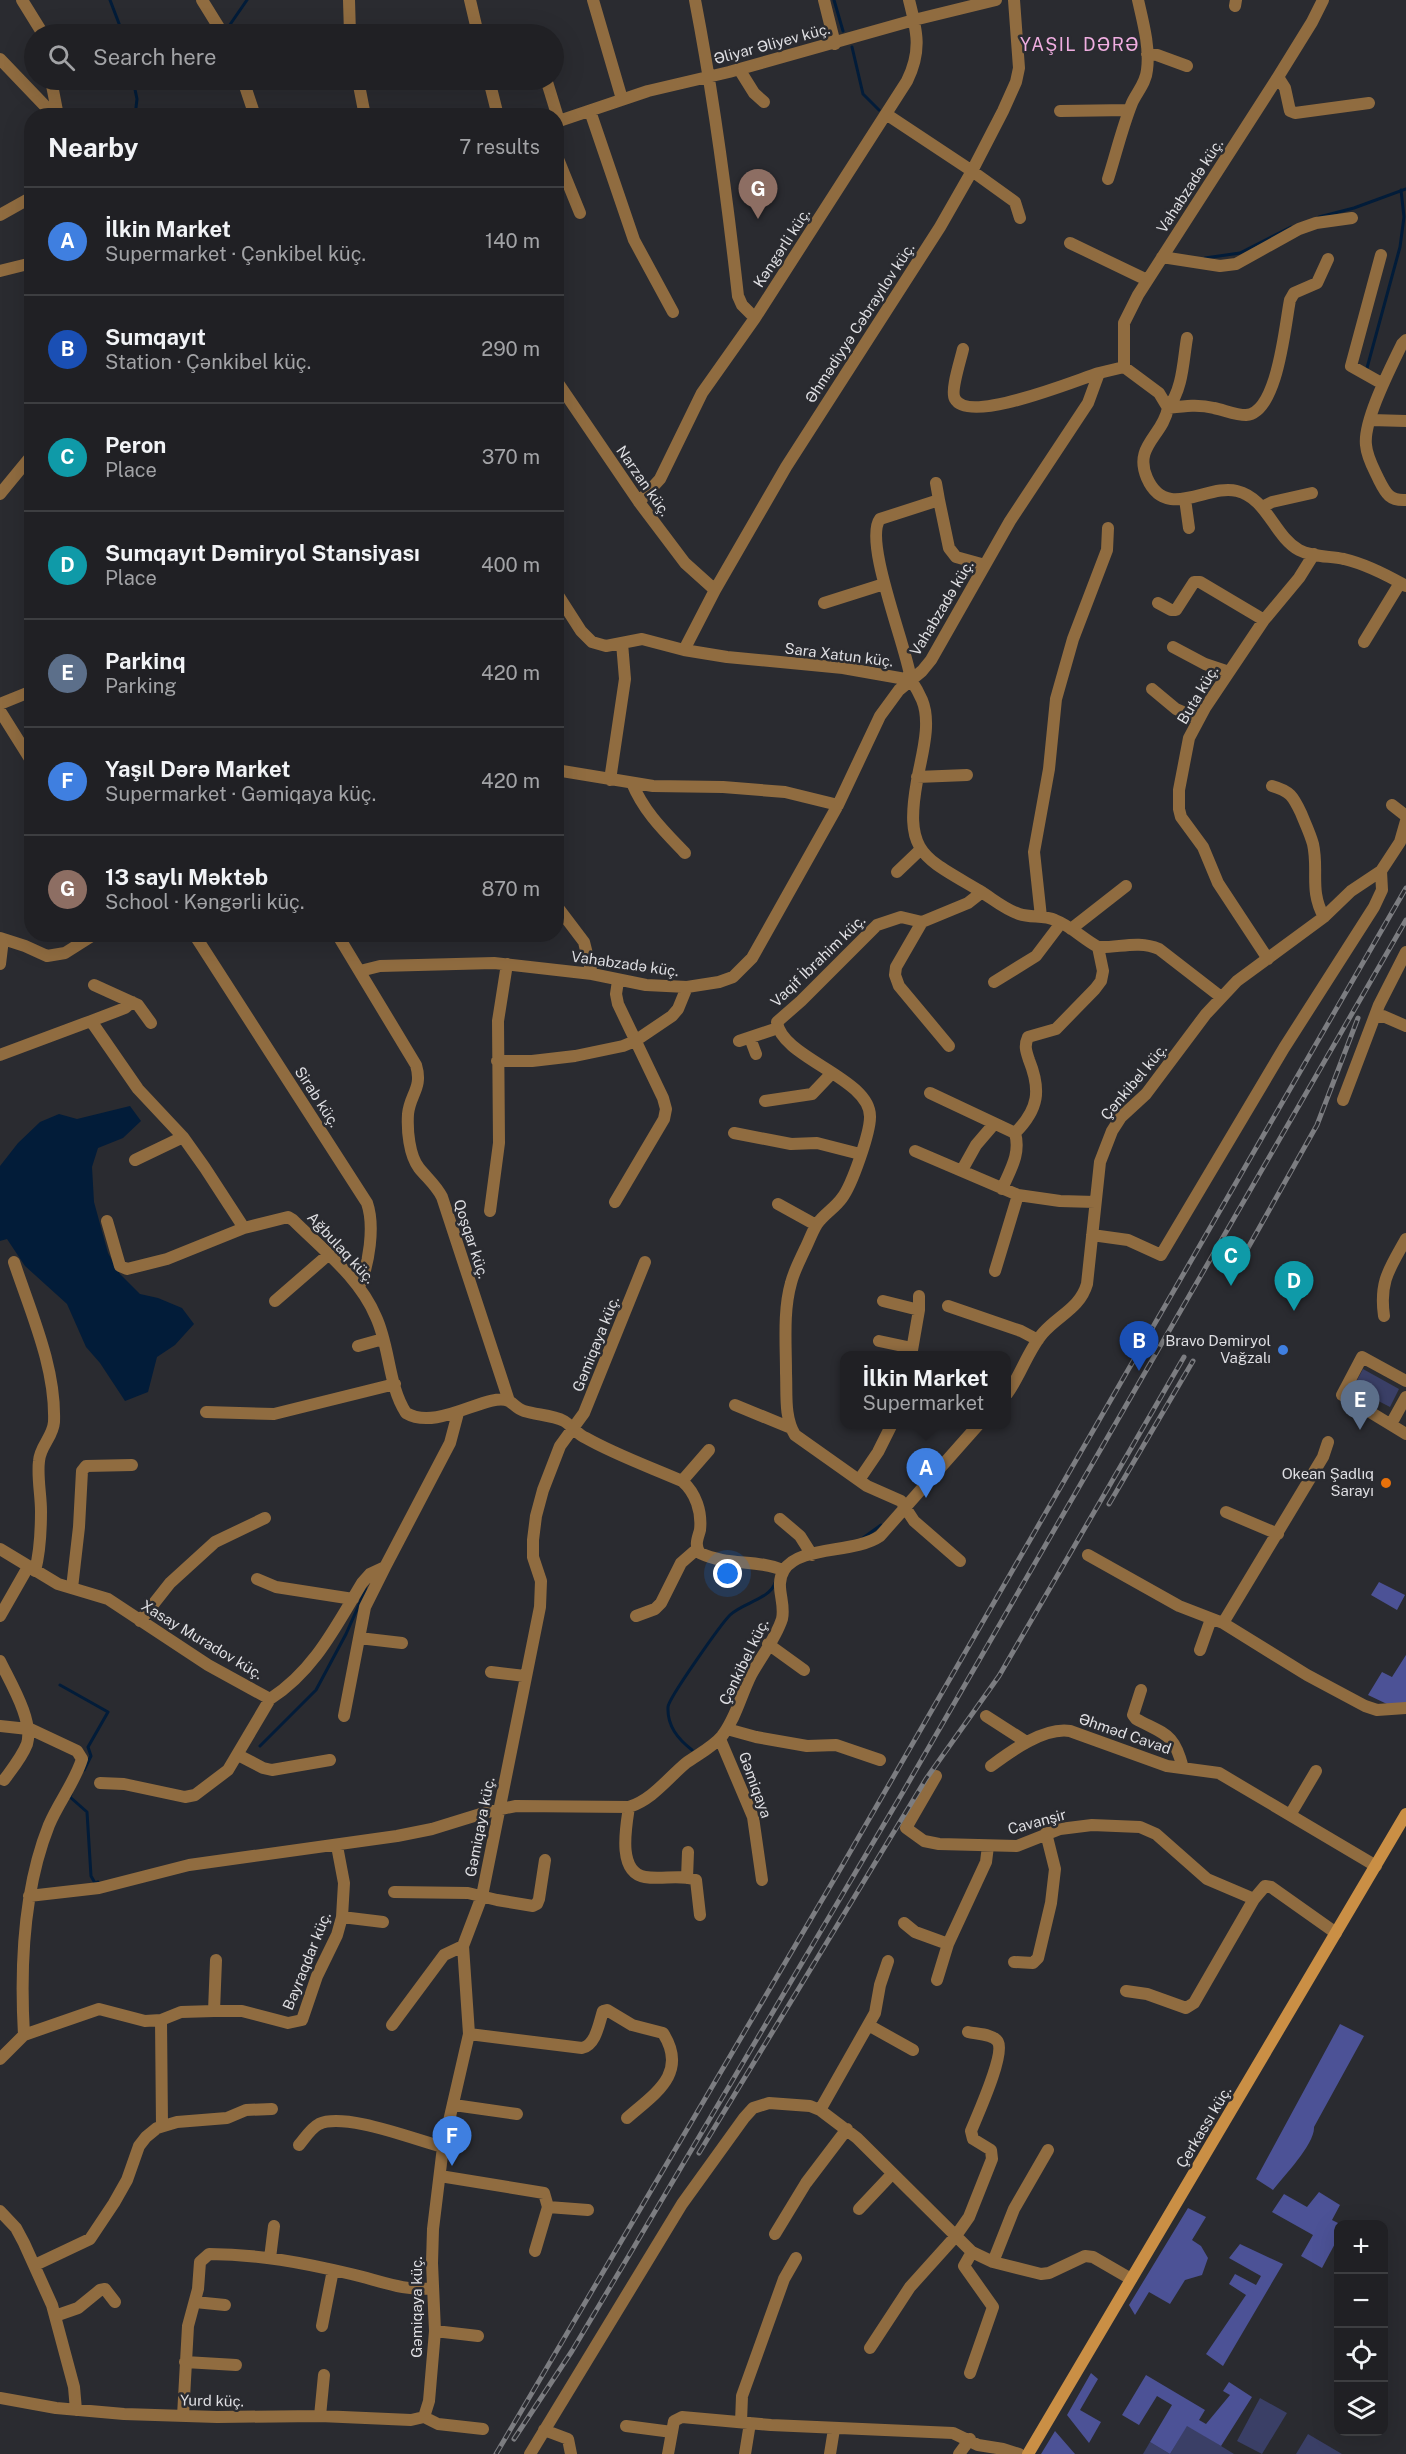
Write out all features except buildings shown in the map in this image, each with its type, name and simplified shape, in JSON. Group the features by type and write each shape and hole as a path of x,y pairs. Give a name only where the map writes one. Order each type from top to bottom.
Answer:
{"street":[{"path":"22,0 37,24"},
{"path":"202,0 217,24"},
{"path":"349,0 350,24"},
{"path":"470,0 476,24"},
{"path":"593,0 622,99"},
{"path":"695,0 710,76 739,301 755,318"},
{"path":"824,0 835,44"},
{"name":"Kəngərli küç.","path":"639,502 660,479 702,393 755,318 915,65 917,39 909,0"},
{"name":"Əliyar Əliyev küç.","path":"564,120 622,99 996,0"},
{"name":"Əhmədiyyə Cəbrayılov küç.","path":"684,650 715,590 786,467 940,226 972,171 1016,82 1019,68 1014,0"},
{"path":"1108,179 1130,110 1148,70 1138,0"},
{"name":"Vahabzadə küç.","path":"1124,367 1124,323 1162,257 1278,77 1323,0"},
{"path":"1147,54 1157,55 1187,66"},
{"path":"1,63 24,85"},
{"path":"739,69 754,93 764,102"},
{"path":"1278,77 1285,88 1290,111 1295,113 1370,103"},
{"path":"30,90 50,108"},
{"path":"53,90 56,108"},
{"path":"246,90 252,108"},
{"path":"360,90 363,108"},
{"path":"492,90 496,108"},
{"path":"549,90 554,108"},
{"path":"1060,111 1130,110"},
{"path":"590,111 631,234 673,312"},
{"path":"886,114 1015,202 1020,218"},
{"path":"564,174 580,213"},
{"path":"0,215 24,202"},
{"path":"1162,257 1220,266 1236,264 1299,229 1316,223 1352,218"},
{"path":"1070,243 1148,280"},
{"path":"1381,255 1351,366 1383,384"},
{"path":"1168,408 1196,406 1243,415 1252,414 1259,408 1273,384 1279,367 1290,300 1294,293 1317,283 1328,259"},
{"path":"1,269 24,265"},
{"path":"1187,338 1179,388 1175,399 1168,408 1166,419 1145,449 1142,458 1148,481 1161,495 1169,499 1185,499 1233,490 1251,497 1292,544 1300,550 1347,560 1403,584 1364,642"},
{"path":"1406,340 1383,384 1365,442 1367,454 1385,493 1391,499 1406,500"},
{"path":"963,349 953,394 956,401 962,405 1005,404 1124,367 1158,393 1168,408"},
{"name":"Vahabzadə küç.","path":"360,971 380,966 507,964 592,974 618,981 687,987 719,982 733,977 752,958 838,805 880,716 899,690 922,671 931,660 1010,521 1088,403 1099,373"},
{"name":"Narzan küç.","path":"564,392 639,502 685,563 715,590"},
{"path":"1371,420 1406,420"},
{"path":"0,494 24,465"},
{"path":"936,483 949,548 956,557 985,565"},
{"path":"1262,507 1272,502 1312,493"},
{"path":"1185,499 1189,528"},
{"path":"911,680 906,650 884,584 876,543 876,524 880,519 939,500"},
{"path":"1041,917 1034,852 1049,769 1056,699 1073,639 1107,550 1108,528"},
{"name":"Buta küç.","path":"1268,959 1218,883 1203,847 1181,817 1179,790 1189,738 1199,719 1264,620 1299,578 1314,554"},
{"path":"1158,603 1176,610 1194,582 1200,582 1264,620"},
{"path":"824,603 884,584"},
{"name":"Sara Xatun küç.","path":"564,604 592,642 606,646 642,639 684,650 727,657 843,668 911,680 926,713 913,818 914,835 920,850"},
{"path":"610,780 625,679 622,643"},
{"path":"1173,647 1205,664 1229,672"},
{"path":"1152,688 1176,709 1199,719"},
{"path":"0,704 24,694"},
{"path":"0,711 24,749"},
{"path":"564,771 633,783 785,792 838,805"},
{"path":"918,777 968,775"},
{"path":"633,783 649,816 685,853"},
{"path":"1272,786 1285,790 1291,795 1308,829 1313,844 1316,898 1324,917"},
{"path":"1392,805 1406,816"},
{"name":"Çənkibel küç.","path":"1011,1387 1043,1333 1076,1305 1083,1296 1100,1162 1112,1131 1121,1117 1146,1094 1221,997 1237,981 1324,917 1351,891 1381,871 1400,842 1406,821"},
{"path":"897,872 920,850 952,875 1010,911 1041,917 1066,926 1098,947 1149,945 1159,949 1221,997"},
{"path":"1092,1235 1128,1240 1161,1255 1284,1048 1374,907 1382,890 1381,871"},
{"path":"994,982 1036,956 1066,926 1082,918 1126,886"},
{"name":"Vaqif İbrahim küç.","path":"790,1428 787,1394 788,1296 791,1280 816,1225 847,1191 868,1128 870,1114 860,1095 801,1053 778,1028 777,1022 877,925 901,916 922,922 968,903 982,892"},
{"path":"564,916 584,942 592,974"},
{"path":"922,922 896,968 895,975 899,986 949,1046"},
{"path":"0,964 2,939 47,956 65,953 82,942"},
{"name":"Sirab küç.","path":"199,942 367,1203 372,1228 362,1279 358,1287"},
{"name":"Qoşqar küç.","path":"342,942 418,1073 417,1091 410,1102 408,1114 408,1130 413,1158 442,1197 509,1401"},
{"path":"1015,1133 1036,1100 1038,1089 1026,1050 1028,1037 1056,1029 1095,989 1101,981 1103,971 1098,947"},
{"path":"1343,1100 1374,1018 1406,952"},
{"path":"490,1211 500,1143 498,1021 507,964"},
{"path":"615,1202 664,1119 666,1109 663,1098 618,1004 616,994 618,981"},
{"path":"93,986 138,1005 151,1023"},
{"path":"497,1061 532,1061 575,1056 623,1046 635,1041 672,1016 678,1009 687,987"},
{"path":"0,1055 125,1008 132,1002"},
{"path":"1374,1018 1383,1016 1406,1026"},
{"path":"91,1021 138,1089 183,1137 244,1228 167,1259 127,1269 120,1266 107,1221"},
{"path":"756,1054 744,1039 778,1028"},
{"path":"765,1101 812,1094 832,1073"},
{"path":"930,1094 1015,1133 1019,1145 1018,1153 1002,1189"},
{"path":"962,1170 976,1145 994,1124"},
{"path":"734,1133 791,1144 817,1143 860,1154"},
{"path":"135,1160 183,1137"},
{"path":"915,1151 1018,1195 1060,1202 1095,1202"},
{"path":"994,1271 1018,1195"},
{"path":"778,1204 816,1225"},
{"name":"Ağbulaq küç.","path":"244,1228 288,1217 358,1287 375,1313 402,1407 412,1416 421,1418 459,1413 491,1401 509,1401"},
{"path":"1384,1316 1382,1295 1385,1279 1406,1239"},
{"path":"275,1300 328,1255"},
{"path":"0,1616 38,1560 41,1512 39,1461 41,1450 54,1424 53,1397 46,1360 14,1262"},
{"name":"Gəmiqaya küç.","path":"424,2417 429,2402 435,2331 433,2229 443,2147 469,2034 463,1946 482,1896 541,1600 540,1581 533,1557 536,1516 560,1446 584,1413 645,1262"},
{"path":"912,1351 920,1310 919,1296"},
{"path":"884,1301 920,1310"},
{"path":"948,1306 1021,1331 1038,1340"},
{"path":"358,1346 383,1339"},
{"path":"879,1341 909,1351"},
{"path":"1406,1381 1362,1357 1342,1395 1406,1434"},
{"path":"206,1412 274,1414 395,1384"},
{"path":"1391,1424 1406,1397"},
{"path":"509,1401 522,1411 559,1419 585,1438 682,1481 698,1502 700,1527 697,1549 681,1563 661,1603 655,1609 636,1616"},
{"path":"735,1405 790,1428 795,1436 859,1480 901,1501 914,1521 960,1561"},
{"name":"Xasay Muradov küç.","path":"0,1549 58,1584 108,1599 208,1665 270,1699 296,1681 313,1662 370,1574 385,1567 450,1443 459,1413"},
{"path":"859,1480 890,1429"},
{"path":"697,1549 705,1555 724,1561 783,1570 793,1561 871,1542 890,1527 923,1486 975,1429"},
{"path":"1200,1650 1217,1621 1278,1534 1323,1457 1328,1442"},
{"path":"682,1481 709,1450"},
{"path":"72,1588 82,1471 86,1466 132,1465"},
{"path":"1226,1512 1278,1534"},
{"path":"140,1621 170,1583 214,1542 265,1518"},
{"path":"780,1519 800,1536 812,1555"},
{"path":"1088,1555 1179,1606 1217,1621 1307,1675 1365,1706 1377,1710 1406,1708"},
{"path":"344,1716 365,1607 385,1567"},
{"name":"Çənkibel küç.","path":"629,1807 641,1803 723,1734 783,1615 779,1590 783,1570"},
{"path":"257,1580 276,1587 352,1599"},
{"path":"359,1638 402,1643"},
{"path":"768,1644 804,1670"},
{"path":"0,1661 28,1728 28,1741 24,1752 4,1780"},
{"path":"490,1672 525,1676"},
{"path":"1141,1690 1133,1715 1136,1719 1171,1737 1184,1768"},
{"path":"99,1783 124,1784 185,1797 195,1795 228,1770 270,1699"},
{"path":"986,1716 1025,1741"},
{"path":"0,1726 28,1728 77,1751 81,1758 50,1824 29,1896 24,1975 24,2035"},
{"name":"Əhməd Cavad","path":"991,1766 1025,1741 1054,1731 1070,1731 1156,1763 1219,1773 1376,1866"},
{"path":"723,1734 807,1746 836,1745 880,1760"},
{"name":"Gəmiqaya","path":"723,1734 753,1816 762,1880"},
{"path":"238,1755 263,1768 272,1770 330,1760"},
{"path":"1290,1815 1316,1771"},
{"name":"Cavanşir","path":"936,1776 906,1828 924,1841 939,1844 1017,1846 1060,1829 1092,1825 1140,1827 1156,1834 1207,1879 1254,1899"},
{"path":"29,1896 99,1888 189,1865 337,1846 432,1829 500,1809 530,1805 629,1807 626,1830 627,1854 633,1871 644,1877 694,1879 698,1883 700,1915"},
{"name":"Çerkassı küç.","path":"1028,2454 1406,1814"},
{"path":"1014,1962 1033,1963 1038,1958 1051,1903 1055,1869 1046,1833"},
{"name":"Bayraqdar küç.","path":"0,2059 24,2035 99,2009 113,2011 134,2019 161,2020 181,2012 242,2011 288,2023 302,2019 317,1976 337,1935 342,1917 344,1883 337,1846"},
{"path":"937,1980 948,1944 986,1862 988,1846"},
{"path":"687,1878 688,1852"},
{"path":"394,1892 468,1893 533,1906 537,1904 545,1860"},
{"path":"1126,1991 1148,1995 1186,2008 1194,2003 1254,1899 1265,1886 1271,1887 1336,1933"},
{"path":"342,1917 383,1922"},
{"path":"904,1923 915,1932 948,1944"},
{"path":"393,2025 444,1955 463,1946"},
{"path":"214,2011 216,1960"},
{"path":"820,2110 870,2026 878,2005 880,1985 888,1961"},
{"path":"469,2034 582,2048 592,2042 603,2011 608,2010 632,2025 663,2033 669,2043 671,2053 669,2079 627,2118"},
{"path":"161,2020 162,2125"},
{"path":"870,2026 913,2050"},
{"path":"870,2349 910,2288 955,2237 969,2217 992,2159 990,2150 973,2139 971,2131 991,2081 1000,2049 994,2037 968,2032"},
{"path":"530,2454 682,2204 753,2108 770,2103 810,2106 820,2110 847,2129 972,2252 993,2262 1041,2274 1049,2273 1086,2256 1093,2257 1131,2278"},
{"path":"454,2105 517,2115"},
{"path":"35,2265 90,2239 119,2196 140,2146 146,2137 162,2125 227,2118 246,2110 272,2109"},
{"path":"299,2145 313,2129 328,2122 370,2125 443,2147"},
{"path":"774,2234 806,2183 847,2129"},
{"path":"993,2262 1014,2209 1048,2150"},
{"path":"859,2209 892,2174"},
{"path":"440,2176 544,2193 548,2207 535,2251"},
{"path":"548,2207 588,2210"},
{"path":"0,2211 16,2228 35,2265 55,2316 76,2396 76,2410"},
{"path":"270,2258 274,2226"},
{"path":"970,2373 993,2312 993,2307 964,2266 972,2252"},
{"path":"183,2416 188,2326 200,2279 200,2262 204,2256 242,2254 333,2270 411,2289 433,2288"},
{"path":"745,2454 742,2396 784,2280 796,2258"},
{"path":"322,2326 333,2270"},
{"path":"55,2316 78,2308 100,2290 105,2289 115,2302"},
{"path":"195,2302 225,2305"},
{"path":"435,2331 478,2336"},
{"path":"185,2362 236,2365"},
{"path":"320,2416 324,2375"},
{"name":"Yurd küç.","path":"0,2398 76,2410 183,2416 320,2416 411,2420 424,2417"},
{"path":"424,2417 438,2424 483,2429"},
{"path":"668,2454 674,2421 678,2418 834,2429 945,2432 970,2439 986,2447 1019,2454"},
{"path":"626,2426 672,2432"},
{"path":"830,2454 834,2429"},
{"path":"544,2430 568,2439 571,2454"},
{"path":"959,2454 970,2439"}],"shaded area":[{"path":"130,1106 141,1121 123,1138 98,1148 92,1167 94,1202 108,1253 120,1274 140,1294 158,1298 182,1308 194,1324 175,1345 157,1357 148,1392 125,1401 100,1363 86,1347 67,1304 25,1266 7,1239 0,1241 0,1166 18,1143 40,1122 59,1114 77,1119"},
{"path":"1363,1369 1399,1389 1390,1407 1353,1388"},
{"path":"1379,1582 1405,1595 1397,1610 1371,1595"},
{"path":"1406,1655 1406,1704 1387,1704 1368,1695 1382,1672 1392,1677"},
{"path":"1340,2024 1364,2036 1314,2127 1310,2142 1273,2190 1256,2179"},
{"path":"1319,2192 1340,2205 1332,2220 1334,2221 1334,2246 1322,2268 1301,2256 1313,2235 1272,2212 1284,2194 1307,2207"},
{"path":"1188,2208 1206,2217 1192,2240 1201,2246 1208,2258 1202,2275 1185,2280 1170,2304 1149,2292 1135,2315 1129,2305"},
{"path":"1240,2244 1283,2264 1223,2366 1206,2354 1246,2295 1229,2284 1235,2274 1256,2285 1261,2276 1229,2258"},
{"path":"1091,2373 1098,2379 1080,2410 1101,2422 1089,2443 1067,2415"},
{"path":"1146,2375 1205,2410 1199,2420 1206,2424 1230,2395 1223,2391 1229,2382 1252,2397 1221,2446 1187,2426 1170,2454 1150,2442 1172,2405 1157,2396 1139,2425 1122,2415"},
{"path":"1260,2398 1287,2413 1262,2454 1237,2441"},
{"path":"1187,2425 1234,2454 1170,2454"},
{"path":"1055,2431 1075,2454 1041,2454"},
{"path":"1308,2434 1342,2454 1296,2454"},
{"path":"1150,2442 1170,2454 1143,2454"}],"waterway":[{"path":"110,0 119,24"},
{"path":"230,24 247,0"},
{"path":"834,0 843,31"},
{"path":"852,47 863,94 879,110"},
{"path":"135,90 136,108"},
{"path":"1319,217 1354,208 1406,189"},
{"path":"1367,368 1400,247 1404,217 1401,190"},
{"path":"1205,258 1240,253 1291,227"},
{"path":"863,1538 881,1525"},
{"path":"692,1750 678,1737 671,1726 668,1714 670,1701 730,1615 768,1593 775,1583"},
{"path":"260,1746 316,1690 346,1634 366,1589"},
{"path":"60,1685 108,1712 88,1747 91,1756 84,1770"},
{"path":"71,1794 70,1797 87,1812 91,1876 95,1883 98,1882"}],"railway":[{"path":"496,2454 842,1866 1406,888"},
{"path":"514,2439 572,2351 903,1792 1406,920"},
{"path":"1244,1255 1317,1125 1358,1018"},
{"path":"699,2153 926,1779 999,1676 1184,1357"},
{"path":"1109,1504 1193,1361"}],"place":[{"name":"13 saylı Məktəb","path":"758,219"},
{"name":"Peron","path":"1231,1286"},
{"name":"Sumqayıt Dəmiryol Stansiyası","path":"1294,1311"},
{"name":"Bravo Dəmiryol Vağzalı","path":"1283,1350"},
{"name":"Sumqayıt","path":"1139,1371"},
{"name":"Parkinq","path":"1360,1430"},
{"name":"Okean Şadlıq Sarayı","path":"1386,1483"},
{"name":"İlkin Market","path":"926,1498"},
{"name":"Yaşıl Dərə Market","path":"452,2166"}],"district":[{"name":"YAŞIL DƏRƏ","path":"1080,45"}]}
